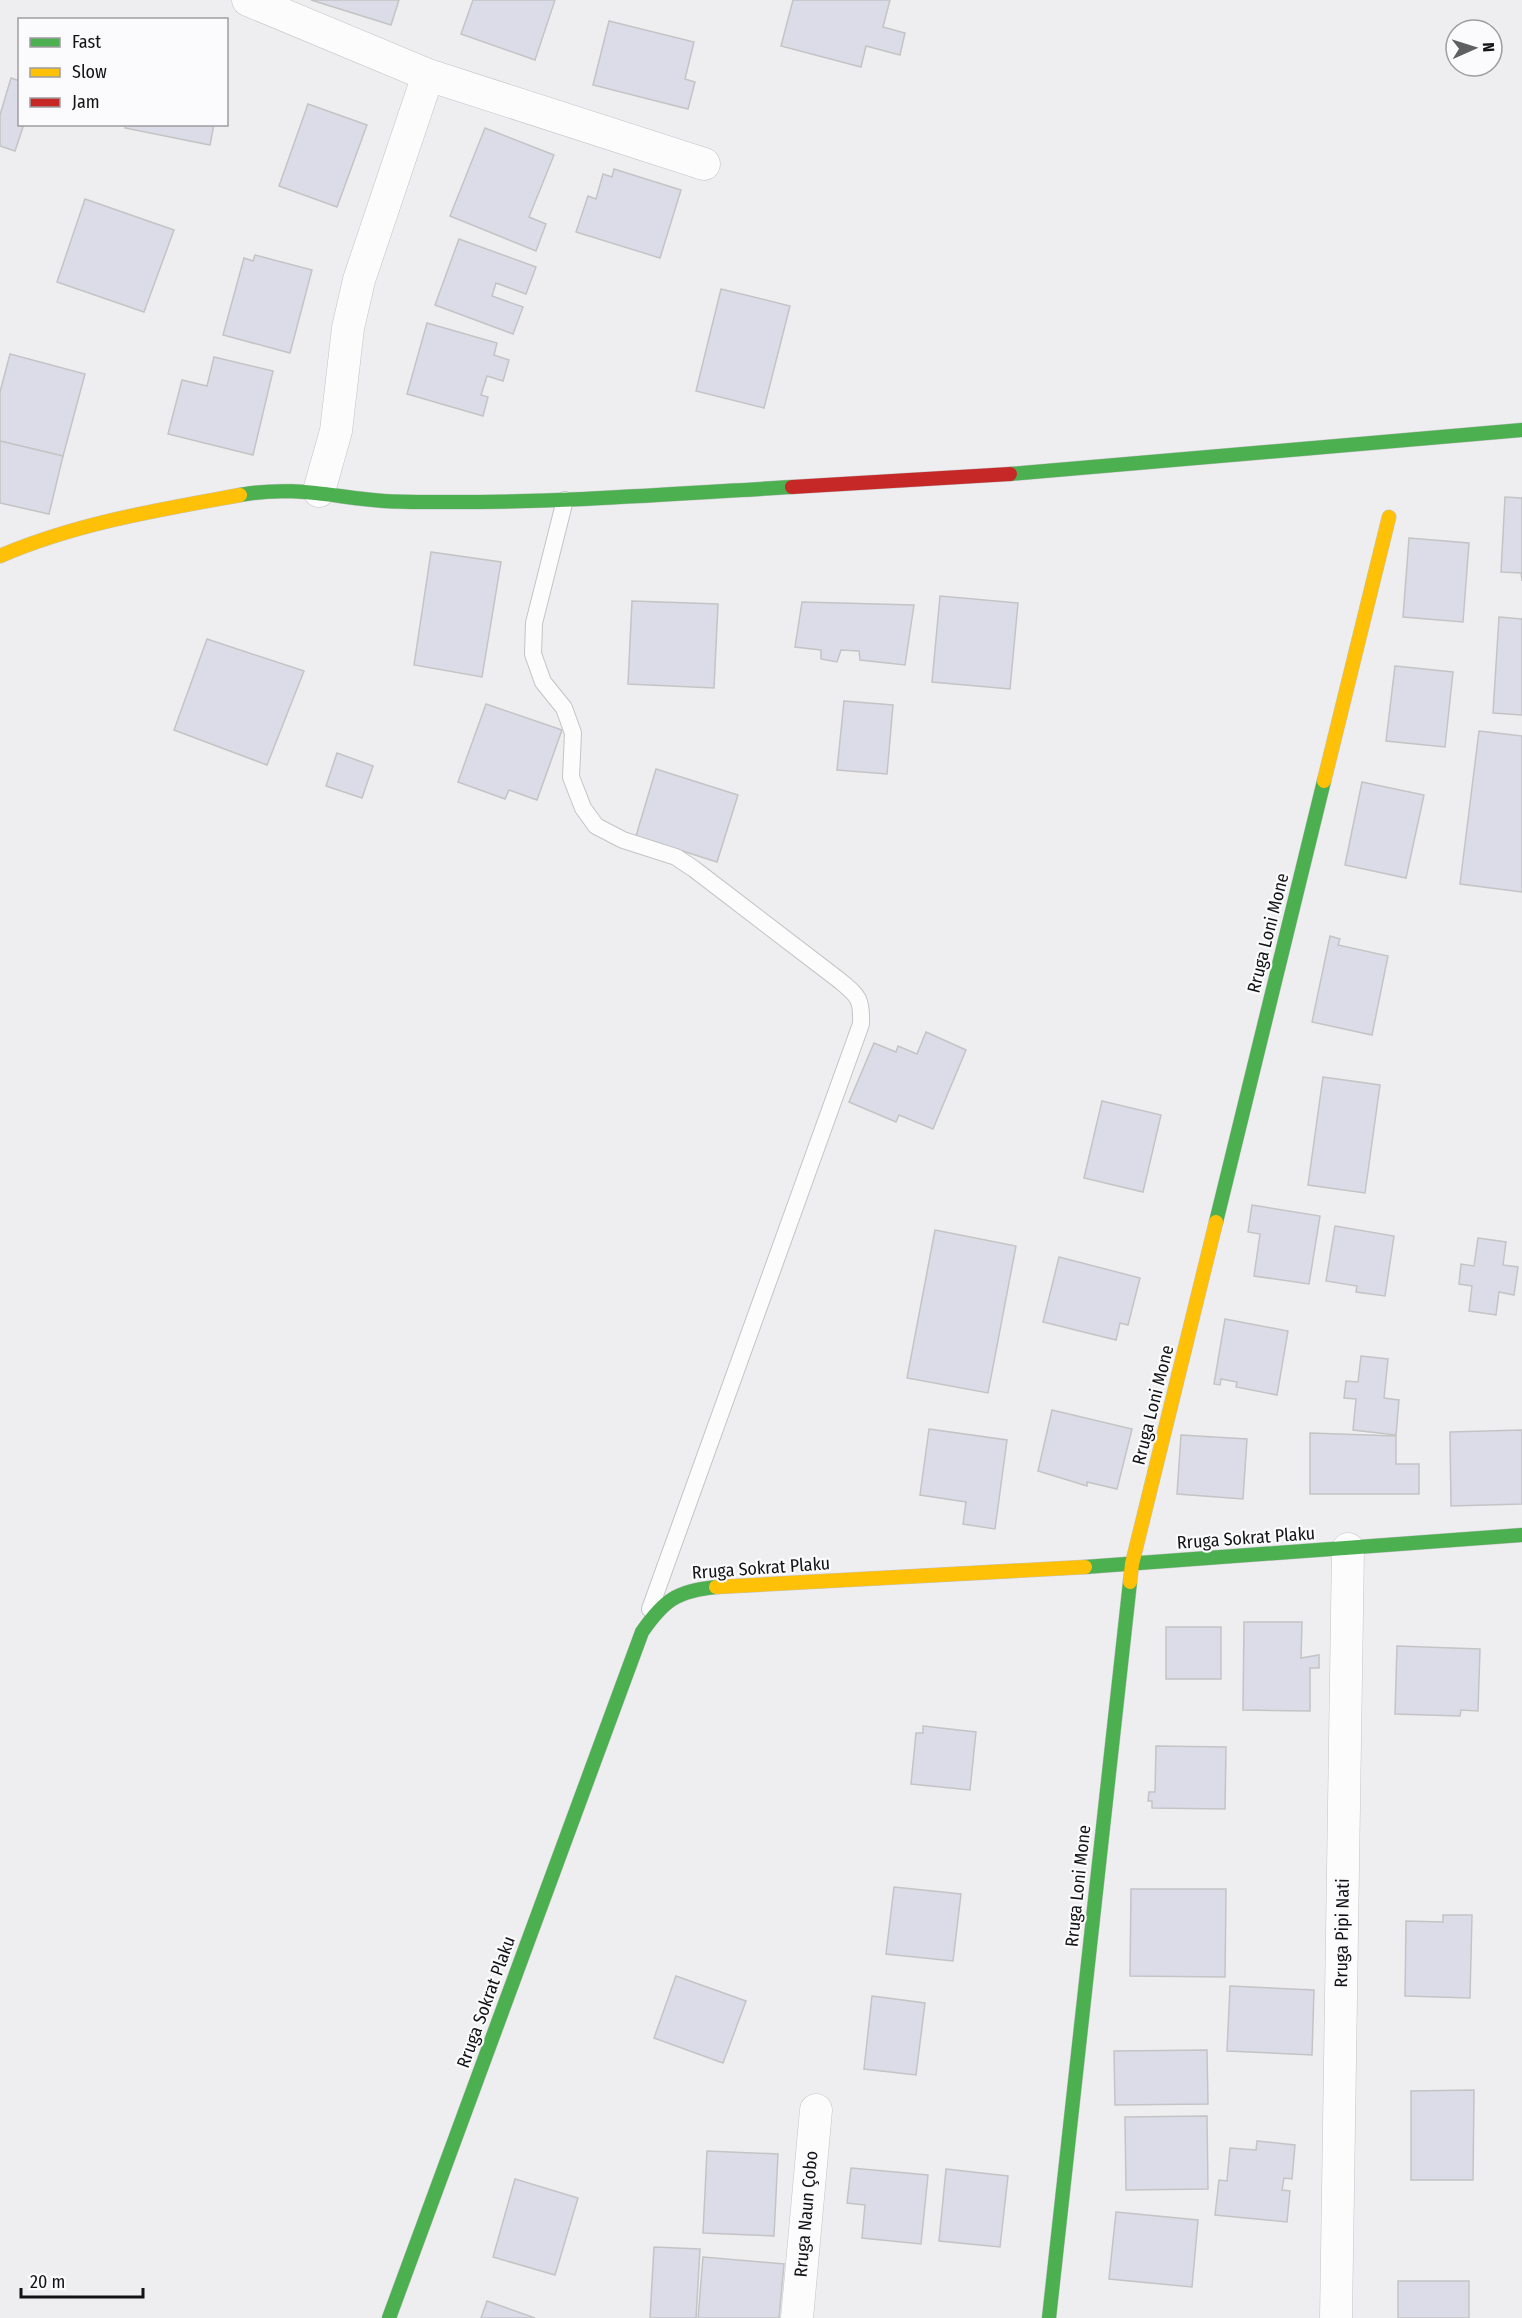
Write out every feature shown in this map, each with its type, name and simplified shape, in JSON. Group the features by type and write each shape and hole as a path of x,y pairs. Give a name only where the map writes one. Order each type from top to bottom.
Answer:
{"street":[{"path":"248,0 428,75 704,164"},
{"path":"319,491 336,431 348,328 359,280 428,75"},
{"path":"0,556 37,540 110,519 260,491 319,491 384,501 565,500 974,477 1522,430"},
{"name":"Rruga Loni Mone","path":"1049,2318 1132,1564 1389,517"},
{"name":"Rruga Sokrat Plaku","path":"389,2318 642,1632 657,1608 677,1594 703,1589 1132,1564 1522,1535"},
{"name":"Rruga Pipi Nati","path":"1336,2318 1348,1549"},
{"name":"Rruga Naun Çobo","path":"797,2318 816,2110"}],"lane":[{"path":"565,500 534,623 533,654 543,682 564,708 573,733 571,777 583,808 596,826 623,840 676,857 694,869 839,980 859,997 862,1009 861,1024 642,1632"}],"building":[{"path":"311,0 399,0 391,25"},
{"path":"473,0 555,0 535,60 461,34"},
{"path":"793,0 890,0 883,27 905,33 900,55 866,46 861,67 781,46"},
{"path":"609,21 694,42 685,79 695,82 688,109 593,85"},
{"path":"11,78 18,80 18,126 23,126 15,151 0,146 0,115"},
{"path":"308,104 367,125 337,207 279,186"},
{"path":"126,126 214,126 210,145 125,128"},
{"path":"485,128 554,155 529,217 546,224 536,251 450,216"},
{"path":"614,169 681,190 660,258 576,232 588,196 596,199 603,174 612,177"},
{"path":"85,199 174,230 144,312 57,282"},
{"path":"459,239 536,267 526,294 496,283 492,296 523,307 513,334 435,305"},
{"path":"255,255 312,270 290,353 223,335 244,258 253,261"},
{"path":"721,289 790,306 764,408 696,391"},
{"path":"427,323 497,343 494,355 509,360 503,381 487,376 481,395 488,397 483,416 407,394"},
{"path":"10,354 85,374 63,456 0,441 0,392"},
{"path":"214,357 273,371 253,455 168,434 182,380 207,386"},
{"path":"0,441 63,456 49,514 0,503"},
{"path":"1505,497 1522,498 1522,581 1521,573 1501,572"},
{"path":"1409,538 1469,543 1463,622 1403,617"},
{"path":"431,552 501,562 482,677 414,665"},
{"path":"940,596 1018,603 1010,689 932,682"},
{"path":"632,601 718,604 714,688 628,684"},
{"path":"802,602 914,605 905,665 860,660 859,651 841,650 837,662 821,659 821,650 795,647"},
{"path":"1499,617 1522,619 1522,715 1493,713"},
{"path":"207,639 304,671 267,765 174,730"},
{"path":"1395,666 1453,672 1445,747 1386,741"},
{"path":"844,701 893,705 887,774 837,770"},
{"path":"486,704 562,730 537,800 509,790 505,799 458,782"},
{"path":"1479,731 1522,736 1522,892 1460,884"},
{"path":"337,753 373,766 362,798 326,786"},
{"path":"656,769 738,795 717,862 636,836"},
{"path":"1362,782 1424,795 1406,878 1345,865"},
{"path":"1330,936 1340,939 1338,945 1388,956 1372,1035 1312,1022"},
{"path":"926,1032 966,1050 933,1129 899,1115 896,1122 849,1102 874,1043 896,1052 898,1046 917,1054"},
{"path":"1323,1077 1380,1085 1365,1193 1308,1185"},
{"path":"1102,1101 1161,1115 1143,1192 1084,1178"},
{"path":"1252,1205 1320,1216 1309,1284 1254,1276 1260,1234 1248,1232"},
{"path":"1335,1226 1394,1236 1385,1296 1356,1292 1357,1286 1326,1281"},
{"path":"935,1230 1016,1246 988,1393 907,1378"},
{"path":"1478,1238 1506,1242 1503,1265 1518,1267 1514,1295 1499,1292 1496,1315 1469,1311 1472,1286 1459,1284 1461,1264 1474,1266"},
{"path":"1059,1257 1140,1278 1128,1325 1120,1323 1116,1340 1043,1322"},
{"path":"1225,1319 1288,1331 1277,1395 1236,1387 1237,1382 1221,1379 1220,1385 1214,1384"},
{"path":"1361,1356 1388,1359 1384,1398 1399,1400 1396,1435 1353,1430 1356,1399 1344,1398 1346,1381 1358,1382"},
{"path":"1052,1410 1132,1429 1117,1489 1087,1482 1087,1486 1038,1471"},
{"path":"929,1429 1007,1440 995,1529 963,1524 966,1502 920,1495"},
{"path":"1522,1430 1522,1504 1451,1506 1450,1432"},
{"path":"1310,1433 1396,1436 1396,1464 1419,1464 1419,1494 1310,1494"},
{"path":"1181,1435 1247,1439 1243,1499 1177,1494"},
{"path":"1244,1622 1302,1622 1301,1658 1319,1655 1319,1668 1310,1668 1310,1711 1243,1710"},
{"path":"1166,1627 1221,1627 1221,1679 1166,1679"},
{"path":"1397,1646 1480,1649 1478,1711 1461,1710 1460,1716 1395,1714"},
{"path":"923,1726 976,1732 970,1790 911,1784 916,1733 923,1733"},
{"path":"1156,1746 1226,1747 1225,1809 1152,1808 1152,1801 1148,1801 1149,1792 1155,1792"},
{"path":"894,1887 961,1894 953,1961 886,1954"},
{"path":"1131,1889 1226,1889 1225,1977 1130,1976"},
{"path":"1443,1915 1472,1915 1470,1998 1405,1996 1406,1921 1443,1922"},
{"path":"676,1976 746,2001 723,2063 654,2038"},
{"path":"1230,1986 1314,1990 1312,2055 1227,2051"},
{"path":"872,1996 925,2003 916,2075 864,2069"},
{"path":"1207,2050 1208,2104 1115,2105 1114,2051"},
{"path":"1474,2090 1473,2180 1411,2180 1411,2091"},
{"path":"1207,2116 1208,2189 1126,2190 1125,2117"},
{"path":"1257,2141 1295,2145 1292,2179 1284,2178 1282,2190 1290,2191 1287,2222 1215,2215 1219,2180 1227,2181 1230,2148 1256,2150"},
{"path":"707,2151 778,2154 774,2236 703,2233"},
{"path":"851,2168 928,2175 921,2244 862,2238 865,2205 847,2203"},
{"path":"946,2169 1008,2176 1000,2247 939,2241"},
{"path":"515,2179 578,2198 555,2275 493,2257"},
{"path":"1116,2212 1198,2220 1192,2287 1109,2279"},
{"path":"654,2247 700,2249 696,2318 650,2318"},
{"path":"703,2257 784,2264 779,2318 698,2318"},
{"path":"1398,2281 1469,2281 1469,2318 1398,2318"},
{"path":"487,2301 535,2318 481,2318"}],"traffic: fast":[{"path":"1010,474 1522,430"},
{"path":"240,495 295,491 384,501 479,502 613,498 792,487"},
{"path":"1216,1222 1324,781"},
{"path":"1085,1567 1522,1535"},
{"path":"1049,2318 1130,1582"},
{"path":"389,2318 642,1632 657,1612 673,1599 691,1591 716,1587"}],"traffic: slow":[{"path":"0,556 88,526 240,495"},
{"path":"1324,781 1389,517"},
{"path":"1130,1582 1132,1564 1216,1222"},
{"path":"716,1587 1085,1567"}],"traffic: jam":[{"path":"792,487 1010,474"}]}
